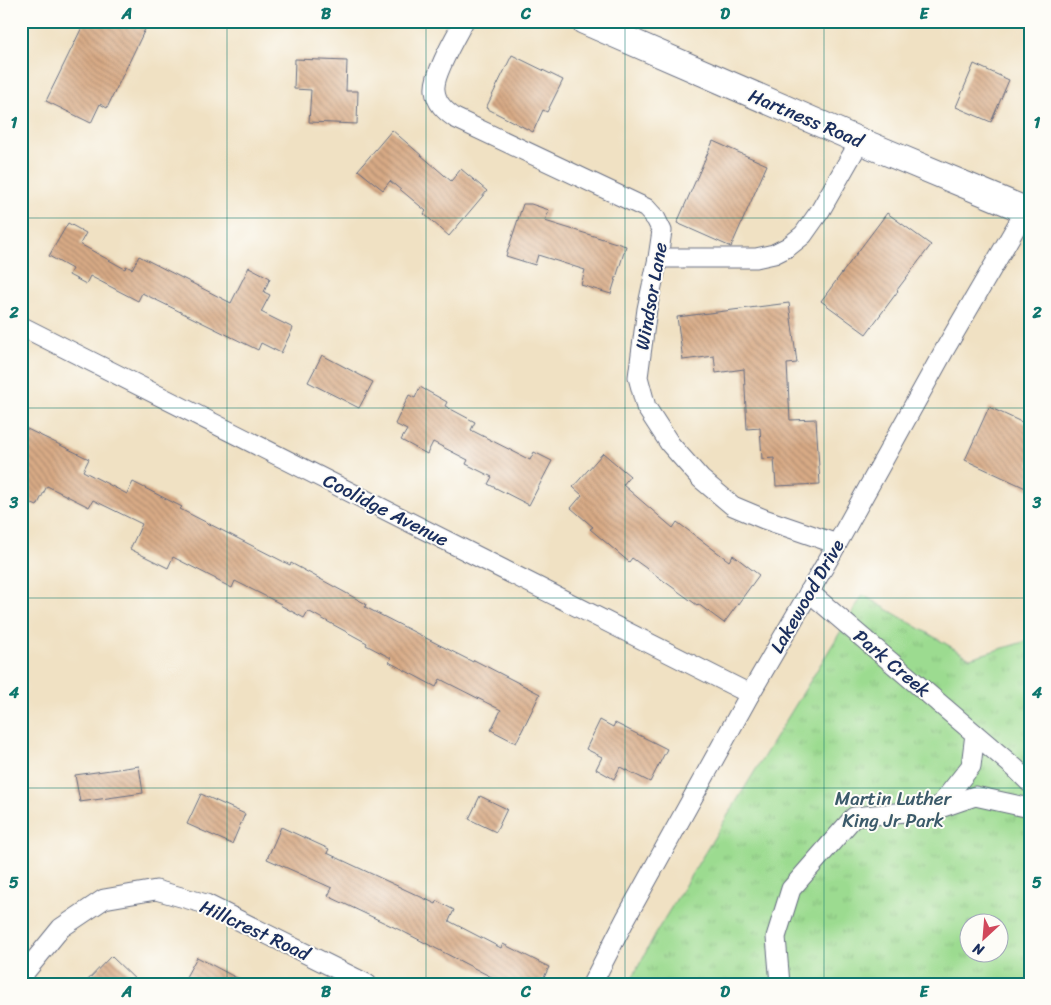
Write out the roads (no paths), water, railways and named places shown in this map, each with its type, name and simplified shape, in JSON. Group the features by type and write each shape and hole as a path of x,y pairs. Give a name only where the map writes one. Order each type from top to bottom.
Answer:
{"main road":[{"name":"Hartness Road","path":"584,21 860,141 1028,211"}],"street":[{"name":"Windsor Lane","path":"464,21 437,76 435,89 443,109 455,118 646,208 656,219 662,231 647,309 638,377 646,407 670,444 701,479 733,506 764,519 837,544"},
{"path":"658,258 756,258 774,254 788,247 803,235 820,211 860,141"},
{"name":"Lakewood Drive","path":"592,984 626,918 750,694 837,544 946,349 1028,211"},
{"name":"Coolidge Avenue","path":"21,326 750,694"},
{"name":"Park Creek","path":"809,592 1015,768 1030,783"},
{"path":"937,809 971,766 975,734"},
{"path":"780,984 776,937 791,889 854,817 937,809 975,796 1030,808"},
{"name":"Hillcrest Road","path":"21,977 61,928 104,899 156,890 206,904 367,984"}],"park label":[{"name":"Martin Luther King Jr Park","path":"893,809"}]}
